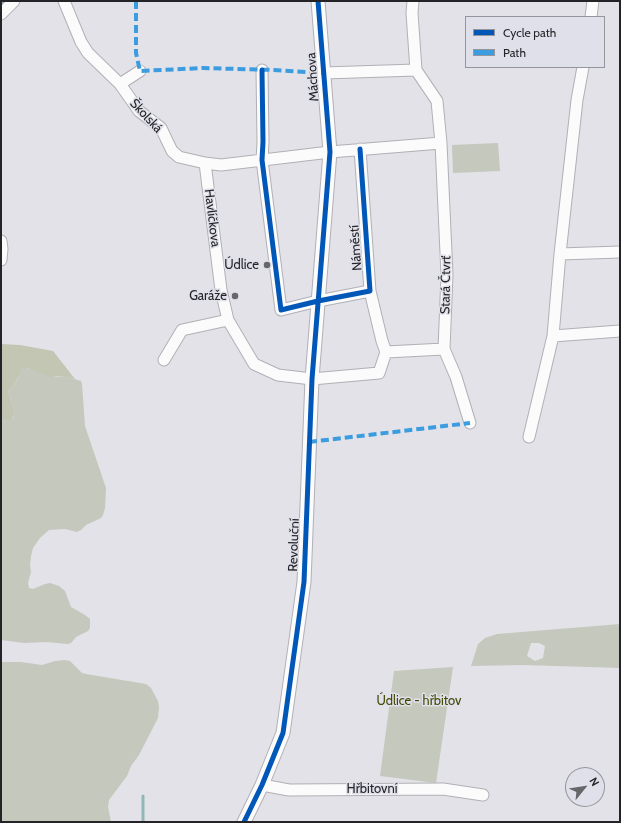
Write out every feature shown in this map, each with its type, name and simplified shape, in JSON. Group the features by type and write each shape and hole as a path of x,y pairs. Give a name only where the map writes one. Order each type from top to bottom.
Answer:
{"street":[{"path":"1,14 14,1"},
{"path":"64,1 80,42 88,53 120,84"},
{"name":"Máchova","path":"318,1 330,152"},
{"path":"324,73 416,70 412,13 413,1"},
{"path":"591,16 594,1"},
{"path":"529,437 553,336 560,254 577,100 583,68"},
{"path":"262,70 262,160 281,310 318,301 370,292"},
{"name":"Stará Čtvrť","path":"416,70 437,101 441,143 447,275 444,349 456,377 470,423"},
{"name":"Školská","path":"140,71 120,84 139,111 161,128 172,151 178,157 221,165 262,160"},
{"path":"262,160 330,152 441,143"},
{"name":"Náměstí","path":"360,150 370,292 386,352"},
{"path":"318,301 330,152"},
{"name":"Havlíčkova","path":"205,163 221,290 228,320 254,364 278,375 312,379 379,373 386,352"},
{"path":"1,241 1,260"},
{"path":"560,254 620,252"},
{"name":"Revoluční","path":"244,822 262,785 283,733 304,582 312,379 318,301"},
{"path":"164,360 182,330 228,320"},
{"path":"553,336 620,331"},
{"path":"386,352 444,349"},
{"name":"Hřbitovní","path":"262,785 289,790 443,789 483,795"}],"green space":[{"path":"498,143 500,171 453,173 452,145"},
{"path":"1,344 20,345 53,351 75,379 49,376 27,368 22,368 15,384 8,391 15,414 11,420 6,421 1,419"},
{"path":"23,367 57,377 68,377 81,381 85,426 106,488 105,508 101,518 86,525 77,532 65,529 49,530 40,538 33,548 31,556 31,572 28,583 29,588 33,589 50,583 59,586 65,591 71,607 90,619 90,628 88,631 76,637 71,643 68,644 46,642 24,643 1,640 1,419 6,421 13,418 15,414 8,391 15,384 19,372"},
{"path":"620,624 620,668 523,665 471,666 478,644 485,638 497,634","holes":["531,643 539,643 545,646 543,658 535,661 527,656"]},
{"path":"65,660 70,661 82,673 146,684 151,688 158,701 158,718 127,776 109,800 108,807 111,822 1,822 1,662 21,662 42,665"},
{"name":"Údlice - hřbitov","path":"453,667 436,783 380,776 394,671"}],"waterway":[{"path":"143,796 143,822"}],"marked path":[{"path":"136,1 136,53 140,71 203,68 324,73"},
{"path":"309,442 470,423"}],"cycle path":[{"path":"244,822 262,785 283,733 304,582 312,379 330,152 318,1"},
{"path":"262,70 262,160 281,310 370,291 360,149"}],"place":[{"name":"Údlice","path":"267,265"},
{"name":"Garáže","path":"235,296"}]}
